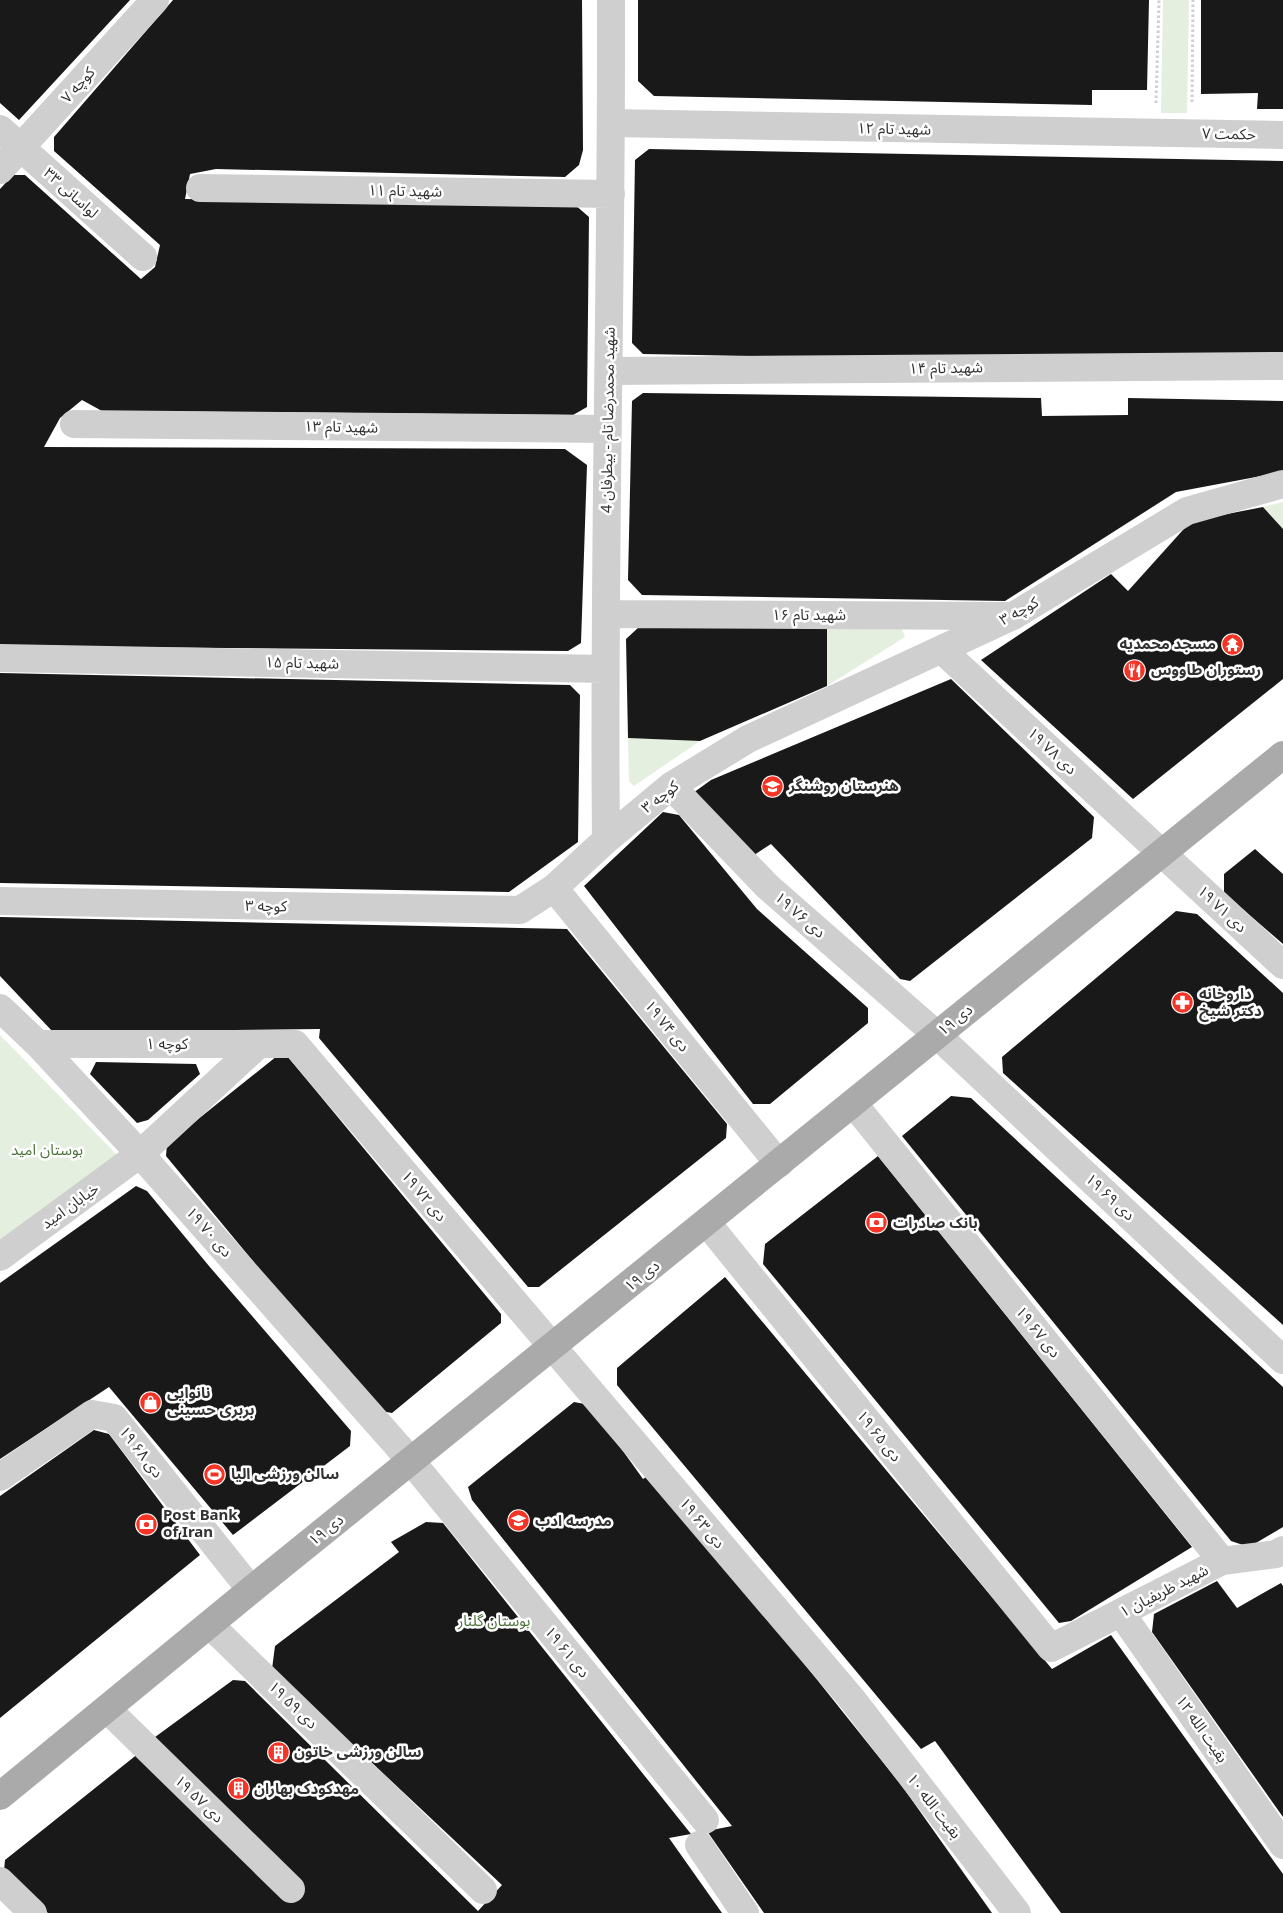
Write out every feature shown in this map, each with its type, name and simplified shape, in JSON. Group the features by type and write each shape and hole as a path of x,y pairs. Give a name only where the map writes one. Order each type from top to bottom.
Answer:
{"main road":[{"name":"۱۹ دی","path":"0,1796 251,1590 553,1348 1283,755"}],"street":[{"name":"کوچه ۷","path":"0,170 155,0"},
{"name":"شهید محمدرضا تام - بیطرفان 4","path":"606,840 604,669 607,430 610,372 611,0"},
{"name":"شهید تام ۱۲","path":"612,123 1174,134"},
{"name":"لواسانی ۳۳","path":"0,129 143,256"},
{"name":"حکمت ۷","path":"1174,134 1283,135"},
{"name":"شهید تام ۱۱","path":"200,188 611,194"},
{"name":"شهید تام ۱۴","path":"610,372 1283,366"},
{"name":"شهید تام ۱۳","path":"74,424 607,430"},
{"name":"کوچه ۳","path":"0,901 520,910 554,888 606,840 671,786 748,739 1013,616 1187,511 1283,484"},
{"name":"شهید تام ۱۶","path":"606,614 1013,616"},
{"name":"۱۹ دی ۷۸","path":"942,650 1162,852"},
{"name":"شهید تام ۱۵","path":"0,658 604,669"},
{"name":"۱۹ دی ۷۶","path":"671,786 767,886 937,1035"},
{"name":"۱۹ دی ۷۱","path":"1162,852 1283,965"},
{"name":"۱۹ دی ۷۴","path":"554,888 780,1164"},
{"name":"۱۹ دی ۷۰","path":"0,1008 38,1044 140,1154 411,1461"},
{"name":"۱۹ دی ۶۹","path":"937,1035 1283,1360"},
{"name":"کوچه ۱","path":"38,1044 295,1044"},
{"name":"خیابان امید","path":"0,1257 140,1154 259,1044"},
{"name":"۱۹ دی ۷۲","path":"295,1044 553,1348"},
{"name":"۱۹ دی ۶۷","path":"853,1103 1222,1561"},
{"name":"۱۹ دی ۶۵","path":"707,1223 1051,1648"},
{"name":"۱۹ دی ۶۳","path":"553,1348 852,1699"},
{"name":"۱۹ دی ۶۸","path":"0,1477 92,1414 114,1418 251,1590"},
{"name":"۱۹ دی ۶۱","path":"411,1461 702,1832 745,1913"},
{"name":"شهید ظریفیان ۱","path":"1051,1648 1222,1561 1276,1554 1283,1550"},
{"name":"بقیت الله ۱۲","path":"1121,1613 1283,1845"},
{"name":"۱۹ دی ۵۹","path":"210,1625 483,1890"},
{"name":"بقیت الله ۱۰","path":"852,1699 1017,1913"},
{"name":"۱۹ دی ۵۷","path":"107,1709 291,1889"},
{"path":"0,1881 34,1913"}],"path":[{"path":"1159,0 1174,134"},
{"path":"1174,134 1193,0"}],"green space":[{"path":"1163,0 1189,0 1187,113 1161,113"},
{"path":"1283,502 1283,529 1263,507"},
{"path":"827,627 901,627 905,637 827,686"},
{"path":"628,738 700,741 634,786 629,781"},
{"name":"بوستان امید","path":"0,1035 118,1156 0,1241"}],"building":[{"path":"0,0 130,0 19,120 0,103"},
{"path":"173,0 582,0 583,150 579,165 565,177 216,169 190,174 185,199 574,204 589,217 587,407 573,415 102,411 82,400 60,418 44,447 565,449 587,465 581,643 568,651 0,646 0,189 13,175 25,175 141,279 155,267 160,245 54,151 54,137"},
{"path":"638,0 1149,0 1147,90 1092,90 1092,105 654,96 638,81"},
{"path":"1201,0 1283,0 1283,109 1257,109 1258,93 1201,94"},
{"path":"649,149 1283,161 1283,366 643,354 632,343 635,160"},
{"path":"643,393 1041,398 1042,416 1128,415 1128,398 1283,401 1283,472 1176,492 1005,601 642,595 628,580 632,401"},
{"path":"1263,507 1283,529 1283,679 1133,799 981,660 1111,574 1128,591 1191,521"},
{"path":"639,627 827,627 827,686 700,741 628,738 626,639"},
{"path":"0,673 570,685 580,695 578,842 509,892 0,883"},
{"path":"951,679 1094,817 1092,838 910,981 900,979 771,844 748,859 693,793 711,780"},
{"path":"663,812 679,815 757,909 868,1008 868,1023 770,1104 753,1104 584,886"},
{"path":"1255,849 1283,874 1283,944 1224,893 1224,874"},
{"path":"1176,911 1197,914 1283,993 1283,1325 1003,1073 1002,1057"},
{"path":"0,917 567,929 727,1124 726,1138 539,1287 528,1287 319,1038 320,1029 53,1032 0,976"},
{"path":"277,1056 288,1057 501,1314 501,1323 392,1413 376,1410 166,1156 167,1144"},
{"path":"96,1062 196,1064 200,1074 148,1120 137,1123 90,1074"},
{"path":"951,1096 971,1098 1283,1387 1283,1527 1249,1547 1231,1541 902,1136"},
{"path":"878,1156 1192,1547 1071,1621 1059,1623 763,1264 765,1244"},
{"path":"136,1186 147,1191 351,1431 350,1446 233,1535 109,1387 0,1459 0,1283"},
{"path":"725,1277 1052,1669 1111,1635 1283,1874 1283,1913 1061,1913 935,1741 921,1749 617,1385 617,1368"},
{"path":"574,1402 590,1405 643,1479 652,1473 902,1786 992,1913 764,1913 707,1831 732,1826 472,1500 468,1487"},
{"path":"94,1430 109,1434 200,1555 0,1718 0,1496"},
{"path":"426,1522 443,1523 691,1834 669,1838 722,1913 48,1913 4,1871 5,1860 139,1753 151,1740 233,1680 245,1681 478,1911 502,1885 272,1669 275,1646 399,1552 391,1542"},
{"path":"1217,1581 1237,1608 1281,1583 1283,1586 1283,1817 1152,1632 1154,1614"}],"place":[{"name":"مسجد محمدیه","path":"1232,644"},
{"name":"رستوران طاووس","path":"1135,670"},
{"name":"هنرستان روشنگر","path":"773,786"},
{"name":"داروخانه دکتر شیخ","path":"1183,1003"},
{"name":"بانک صادرات","path":"877,1223"},
{"name":"نانوایی بربری حسینی","path":"151,1402"},
{"name":"سالن ورزشی الیا","path":"215,1474"},
{"name":"مدرسه ادب","path":"519,1521"},
{"name":"Post Bank of Iran","path":"147,1524"},
{"name":"سالن ورزشی خاتون","path":"278,1752"},
{"name":"مهدکودک بهاران","path":"238,1789"}],"park label":[{"name":"بوستان گلنار","path":"494,1621"}]}
